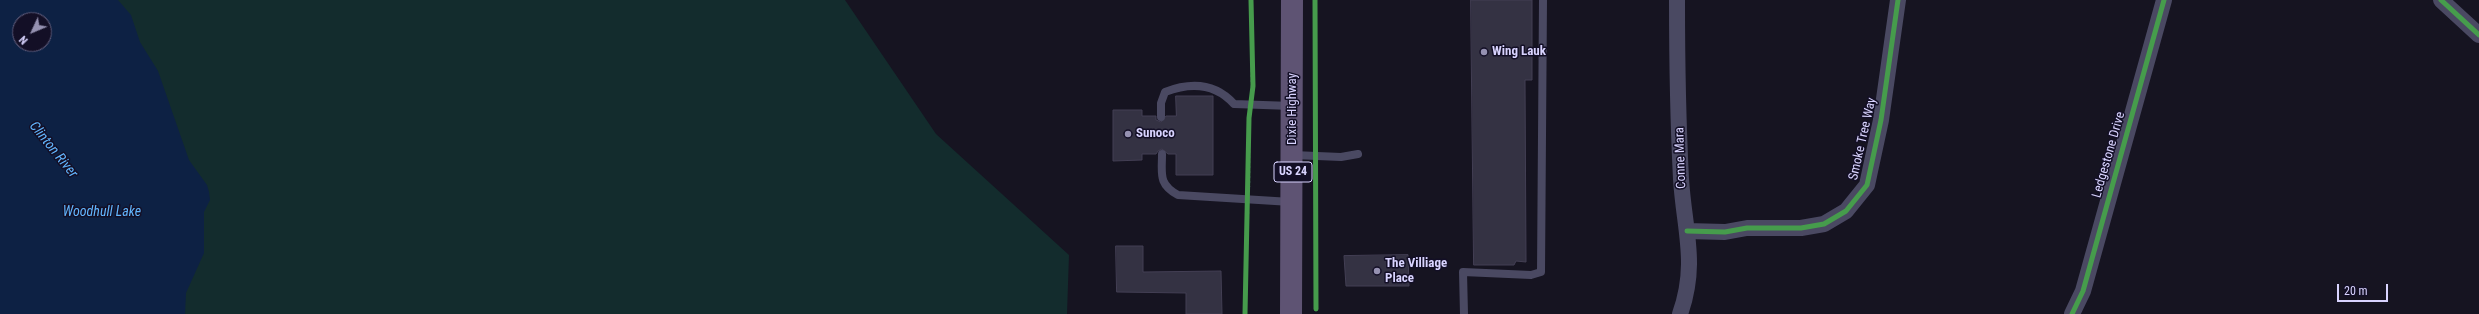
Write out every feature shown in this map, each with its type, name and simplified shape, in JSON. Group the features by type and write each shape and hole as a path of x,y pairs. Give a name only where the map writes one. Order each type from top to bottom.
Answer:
{"main road":[{"name":"Dixie Highway","path":"1291,314 1293,155 1292,0"}],"street":[{"name":"Conne Mara","path":"1677,0 1681,179 1690,249 1690,270 1687,296 1680,314"},
{"name":"Smoke Tree Way","path":"1687,231 1725,232 1747,228 1801,228 1824,224 1846,211 1867,185 1882,120 1898,0"},
{"name":"Ledgestone Drive","path":"2072,314 2083,291 2164,0"},
{"path":"2441,0 2479,36"}],"lane":[{"path":"1464,314 1463,272 1531,275 1541,272 1543,0"},
{"path":"1161,116 1161,103 1165,92 1177,87 1213,87 1224,94 1234,104 1292,106"},
{"path":"1162,154 1162,179 1168,189 1178,194 1292,202"},
{"path":"1293,155 1341,157 1358,154"}],"path":[{"path":"1245,314 1250,105 1253,86 1251,0"}],"green space":[{"path":"0,0 845,0 936,134 1069,255 1067,314 0,314"}],"water":[{"name":"Woodhull Lake","path":"0,0 118,0 131,15 140,42 158,71 189,160 207,185 209,192 210,200 204,212 204,253 186,293 185,314 0,314"}],"building":[{"path":"1471,0 1532,0 1532,80 1525,80 1526,262 1516,261 1514,265 1474,265"},
{"path":"1176,96 1213,96 1213,175 1176,175 1176,154 1168,154 1162,149 1156,154 1142,154 1142,160 1113,161 1113,110 1142,110 1142,116 1156,116 1156,120 1161,122 1166,116 1176,116"},
{"path":"1116,246 1143,246 1143,272 1221,271 1222,314 1186,314 1186,293 1117,292"},
{"name":"The Villiage Place","path":"1408,255 1409,286 1346,286 1344,256"}],"cycle path":[{"path":"1245,314 1249,118 1253,86 1251,0"},
{"path":"1315,0 1316,309"},
{"path":"1687,231 1725,232 1747,228 1801,228 1824,224 1846,211 1867,185 1881,120 1898,0"},
{"path":"2072,314 2083,291 2164,0"},
{"path":"2441,0 2479,35"}],"place":[{"name":"Wing Lauk","path":"1484,52"},
{"name":"Sunoco","path":"1128,134"},
{"name":"The Villiage Place","path":"1377,271"}],"water label":[{"name":"Clinton River","path":"53,150"}]}
